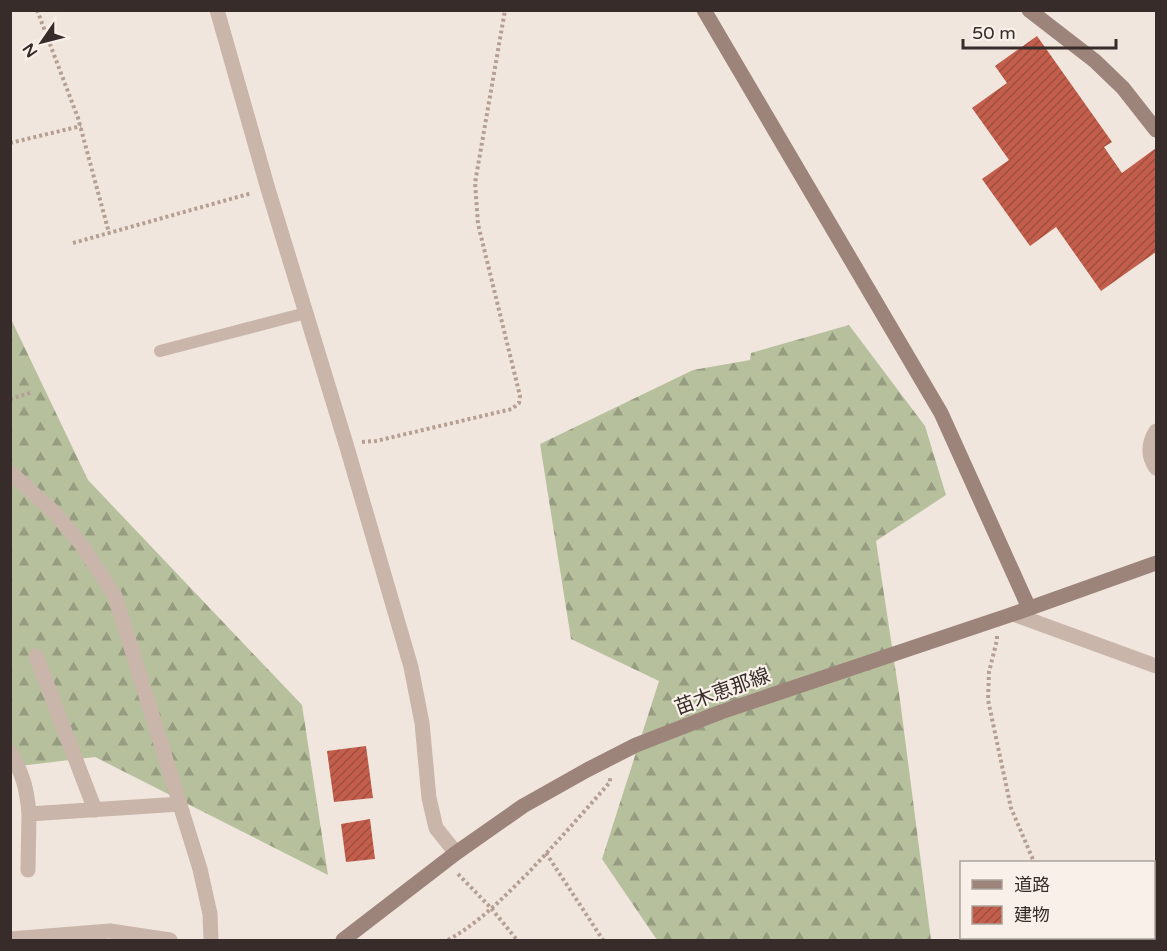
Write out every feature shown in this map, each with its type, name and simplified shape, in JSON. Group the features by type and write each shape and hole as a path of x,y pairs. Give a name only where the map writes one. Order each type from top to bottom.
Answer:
{"main road":[{"path":"704,10 941,413 1029,608"},
{"path":"1029,10 1095,61 1123,88 1156,130"},
{"name":"苗木恵那線","path":"343,940 451,857 523,806 636,745 721,712 1013,614 1156,562"}],"street":[{"path":"217,10 411,667 422,723 429,798 436,828 451,857"},
{"path":"1156,431 1151,439 1149,450 1156,468"},
{"path":"10,472 62,521 81,544 115,596 200,869 210,914 211,940"},
{"path":"1013,614 1156,666"},
{"path":"36,656 95,810"},
{"path":"10,752 21,770 26,789 29,814 28,870"},
{"path":"29,814 180,804"},
{"path":"10,939 110,931 170,940"}],"lane":[{"path":"160,351 306,313"}],"path":[{"path":"37,10 81,126 109,233"},
{"path":"346,444 376,441 489,415 512,409 519,403 520,396 478,224 475,183 505,10"},
{"path":"10,144 81,126"},
{"path":"74,243 268,189"},
{"path":"10,399 33,392"},
{"path":"994,620 997,640 989,672 988,700 1011,808 1034,861"},
{"path":"448,940 467,929 492,908 546,853 610,782 612,758"},
{"path":"546,853 603,940"},
{"path":"451,857 517,940"}],"green space":[{"path":"10,317 88,480 302,705 328,875 95,757 11,767"},
{"path":"849,325 925,426 946,495 876,541 900,700 931,940 657,940 602,859 659,681 571,639 540,444 693,370 750,360 751,353"}],"building":[{"path":"1037,36 1112,142 1104,147 1122,173 1156,148 1156,252 1101,291 1056,227 1030,246 982,179 1009,160 972,108 1007,83 995,66"},
{"path":"366,746 373,798 334,802 327,751"},
{"path":"370,819 375,859 346,862 341,824"}]}
